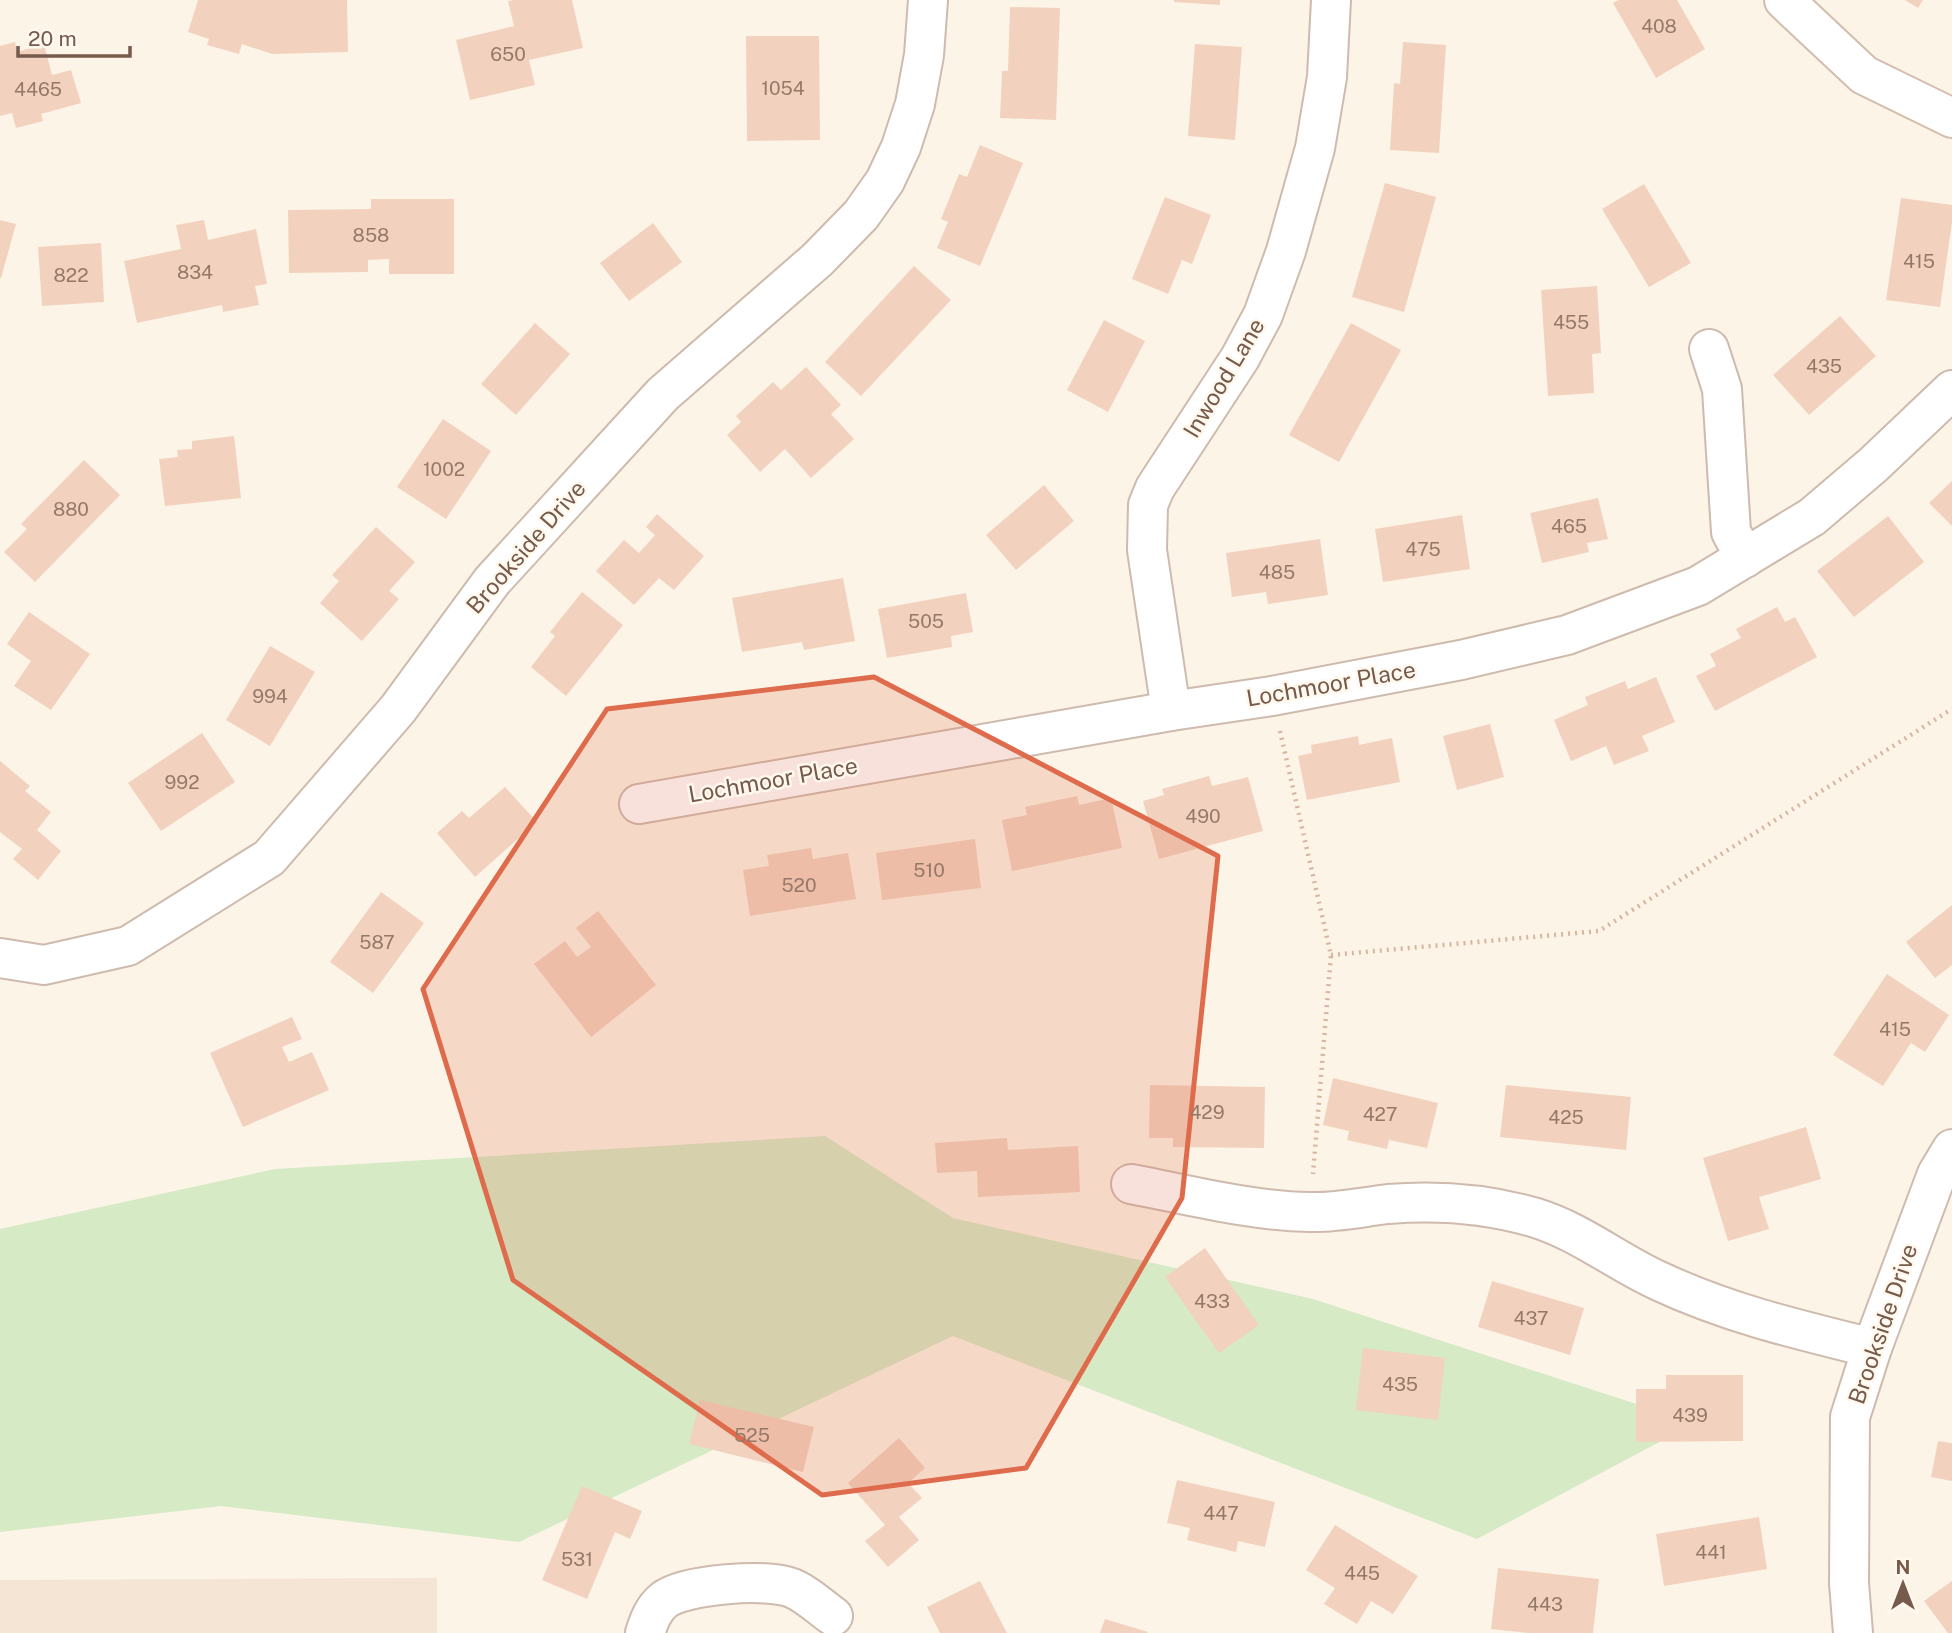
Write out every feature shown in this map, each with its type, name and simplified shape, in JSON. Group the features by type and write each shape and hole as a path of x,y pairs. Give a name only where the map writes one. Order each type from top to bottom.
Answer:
{"street":[{"name":"Brookside Drive","path":"0,958 44,965 128,946 269,858 398,709 492,581 654,404 817,260 861,215 885,181 901,147 915,104 924,55 928,0"},
{"name":"Inwood Lane","path":"1171,711 1147,550 1148,505 1155,488 1240,358 1263,315 1282,264 1315,148 1327,77 1331,0"},
{"path":"1784,0 1864,75 1952,118"},
{"path":"1709,349 1721,388 1731,532 1745,558"},
{"name":"Lochmoor Place","path":"639,803 1272,696 1461,660 1567,635 1698,586 1812,517 1873,466 1952,390"},
{"name":"Brookside Drive","path":"1853,1633 1849,1583 1850,1417 1871,1348 1937,1174 1952,1149"},
{"path":"1130,1184 1257,1207 1310,1212 1430,1203 1464,1205 1536,1219 1578,1235 1656,1280 1698,1298 1796,1329 1871,1348"},
{"path":"645,1633 655,1609 664,1600 677,1592 723,1584 789,1586 833,1616"}],"path":[{"path":"1272,696 1331,955 1310,1212"},
{"path":"1331,955 1599,931 1952,709"}],"highlighted area":[{"path":"874,677 1218,856 1182,1198 1026,1468 822,1495 513,1280 423,989 607,709"}],"shaded area":[{"path":"437,1578 437,1633 0,1633 0,1580"}],"green space":[{"path":"825,1136 953,1218 1313,1299 1695,1423 1477,1539 953,1336 519,1542 221,1506 0,1532 0,1229 275,1169"}],"building":[{"path":"198,0 347,0 348,52 272,54 242,44 239,54 207,45 209,39 188,32"},
{"path":"572,0 583,48 529,60 535,85 470,100 456,40 514,26 508,1"},
{"path":"1220,0 1220,5 1174,2"},
{"path":"1619,0 1677,0 1705,49 1656,78 1613,3"},
{"path":"1905,0 1923,0 1918,8"},
{"path":"1010,7 1060,8 1056,120 1000,118 1002,71 1008,71"},
{"path":"746,36 819,36 820,140 747,141"},
{"path":"15,42 17,52 44,44 52,75 71,70 81,103 41,114 43,121 16,128 12,113 0,116 0,46"},
{"path":"1403,42 1446,45 1439,153 1390,150 1394,83 1400,84"},
{"path":"1195,44 1242,47 1235,140 1188,136"},
{"path":"980,145 1023,163 980,266 937,248 948,222 941,219 959,174 967,177"},
{"path":"1385,183 1436,197 1404,312 1352,297"},
{"path":"1644,184 1691,263 1649,287 1602,209"},
{"path":"1165,197 1211,215 1192,264 1182,260 1168,294 1132,279"},
{"path":"1901,198 1952,205 1940,307 1886,300"},
{"path":"371,199 454,199 454,274 389,274 389,259 368,260 368,272 289,273 288,210 371,209"},
{"path":"0,220 16,224 1,278 0,278"},
{"path":"204,220 208,240 256,229 267,284 255,286 259,305 223,312 222,305 137,323 124,261 181,249 176,225"},
{"path":"653,223 682,262 629,301 600,263"},
{"path":"101,243 104,302 42,306 38,247"},
{"path":"914,266 951,300 861,396 825,362"},
{"path":"1597,286 1601,353 1592,354 1594,393 1548,396 1541,290"},
{"path":"1840,316 1876,356 1809,415 1773,375"},
{"path":"1104,320 1145,341 1108,412 1067,390"},
{"path":"535,323 570,354 516,415 481,384"},
{"path":"1351,323 1401,350 1339,462 1289,435"},
{"path":"806,367 841,405 831,414 854,439 811,478 785,449 760,472 727,435 741,422 736,416 773,382 781,390"},
{"path":"443,419 491,451 446,519 397,487"},
{"path":"234,436 241,498 165,506 159,459 178,457 177,450 192,449 192,441"},
{"path":"84,460 120,495 35,582 4,552 27,529 21,524"},
{"path":"1952,481 1952,526 1929,503"},
{"path":"1044,485 1074,521 1016,570 986,535"},
{"path":"1598,498 1608,539 1587,543 1589,552 1542,563 1530,513"},
{"path":"657,514 704,556 674,590 659,578 634,605 596,571 624,540 639,553 655,535 646,527"},
{"path":"1462,515 1470,569 1383,582 1375,529"},
{"path":"1888,516 1924,562 1854,617 1817,571"},
{"path":"376,527 415,562 389,591 399,599 362,641 320,603 339,581 332,575"},
{"path":"1320,539 1328,595 1268,604 1266,592 1232,597 1226,553"},
{"path":"843,578 855,641 804,650 802,642 742,652 732,598"},
{"path":"582,592 623,625 566,696 531,667 555,636 550,632"},
{"path":"966,593 973,632 951,636 952,647 887,658 878,609"},
{"path":"1777,607 1785,622 1795,617 1817,657 1715,711 1696,676 1716,666 1710,654 1741,638 1736,629"},
{"path":"29,612 90,654 51,710 14,686 31,661 7,644"},
{"path":"270,646 315,672 270,746 226,720"},
{"path":"1656,677 1675,722 1642,736 1649,751 1614,765 1606,746 1571,761 1554,720 1588,705 1585,697 1625,681 1628,689"},
{"path":"1490,724 1504,777 1457,790 1443,736"},
{"path":"202,733 235,782 161,831 128,783"},
{"path":"1358,736 1359,745 1392,738 1400,782 1307,800 1298,756 1312,753 1311,745"},
{"path":"0,761 30,786 25,791 51,812 37,830 61,851 38,880 13,859 22,849 0,832"},
{"path":"1209,776 1212,786 1248,777 1263,831 1159,859 1143,801 1164,795 1162,789"},
{"path":"505,787 537,822 475,877 437,833 462,811 469,818"},
{"path":"1077,796 1079,805 1111,798 1122,848 1012,871 1002,820 1027,815 1025,807"},
{"path":"975,839 981,888 882,900 876,853"},
{"path":"811,848 813,859 848,853 856,899 750,916 743,870 769,866 767,855"},
{"path":"381,892 424,923 373,993 330,962"},
{"path":"1952,905 1952,965 1935,978 1906,942"},
{"path":"598,911 656,985 591,1037 534,964 565,941 577,957 591,947 576,928"},
{"path":"1887,974 1949,1015 1925,1052 1911,1043 1883,1086 1833,1055"},
{"path":"292,1017 302,1039 282,1047 289,1062 312,1052 329,1090 243,1127 210,1053"},
{"path":"1333,1078 1438,1103 1427,1148 1389,1140 1387,1149 1347,1140 1349,1131 1323,1125"},
{"path":"1150,1085 1265,1087 1264,1148 1173,1147 1173,1138 1149,1138"},
{"path":"1506,1085 1631,1097 1626,1150 1500,1137"},
{"path":"1806,1127 1821,1179 1759,1197 1769,1229 1728,1241 1703,1158"},
{"path":"1007,1138 1008,1150 1078,1146 1080,1192 978,1197 977,1171 937,1173 935,1143"},
{"path":"1205,1248 1259,1325 1219,1353 1165,1277"},
{"path":"1492,1281 1584,1308 1570,1355 1478,1327"},
{"path":"1363,1348 1445,1358 1438,1420 1356,1410"},
{"path":"1666,1375 1743,1375 1743,1441 1636,1442 1636,1389 1666,1389"},
{"path":"700,1400 814,1427 803,1472 689,1444"},
{"path":"899,1438 925,1468 908,1483 922,1498 899,1517 919,1540 888,1567 865,1541 885,1525 848,1483"},
{"path":"1938,1441 1952,1443 1952,1481 1931,1477"},
{"path":"1177,1480 1275,1502 1265,1547 1238,1541 1236,1552 1187,1540 1190,1528 1167,1523"},
{"path":"582,1486 642,1511 630,1539 615,1532 587,1599 542,1580"},
{"path":"1759,1517 1767,1569 1664,1586 1656,1534"},
{"path":"1335,1525 1418,1576 1393,1614 1371,1601 1357,1624 1324,1604 1335,1588 1306,1570"},
{"path":"1498,1568 1599,1579 1593,1633 1528,1633 1491,1629"},
{"path":"980,1581 1007,1633 940,1633 927,1607"},
{"path":"1952,1581 1952,1633 1948,1633 1924,1601"},
{"path":"1105,1619 1148,1632 1100,1633"}]}
